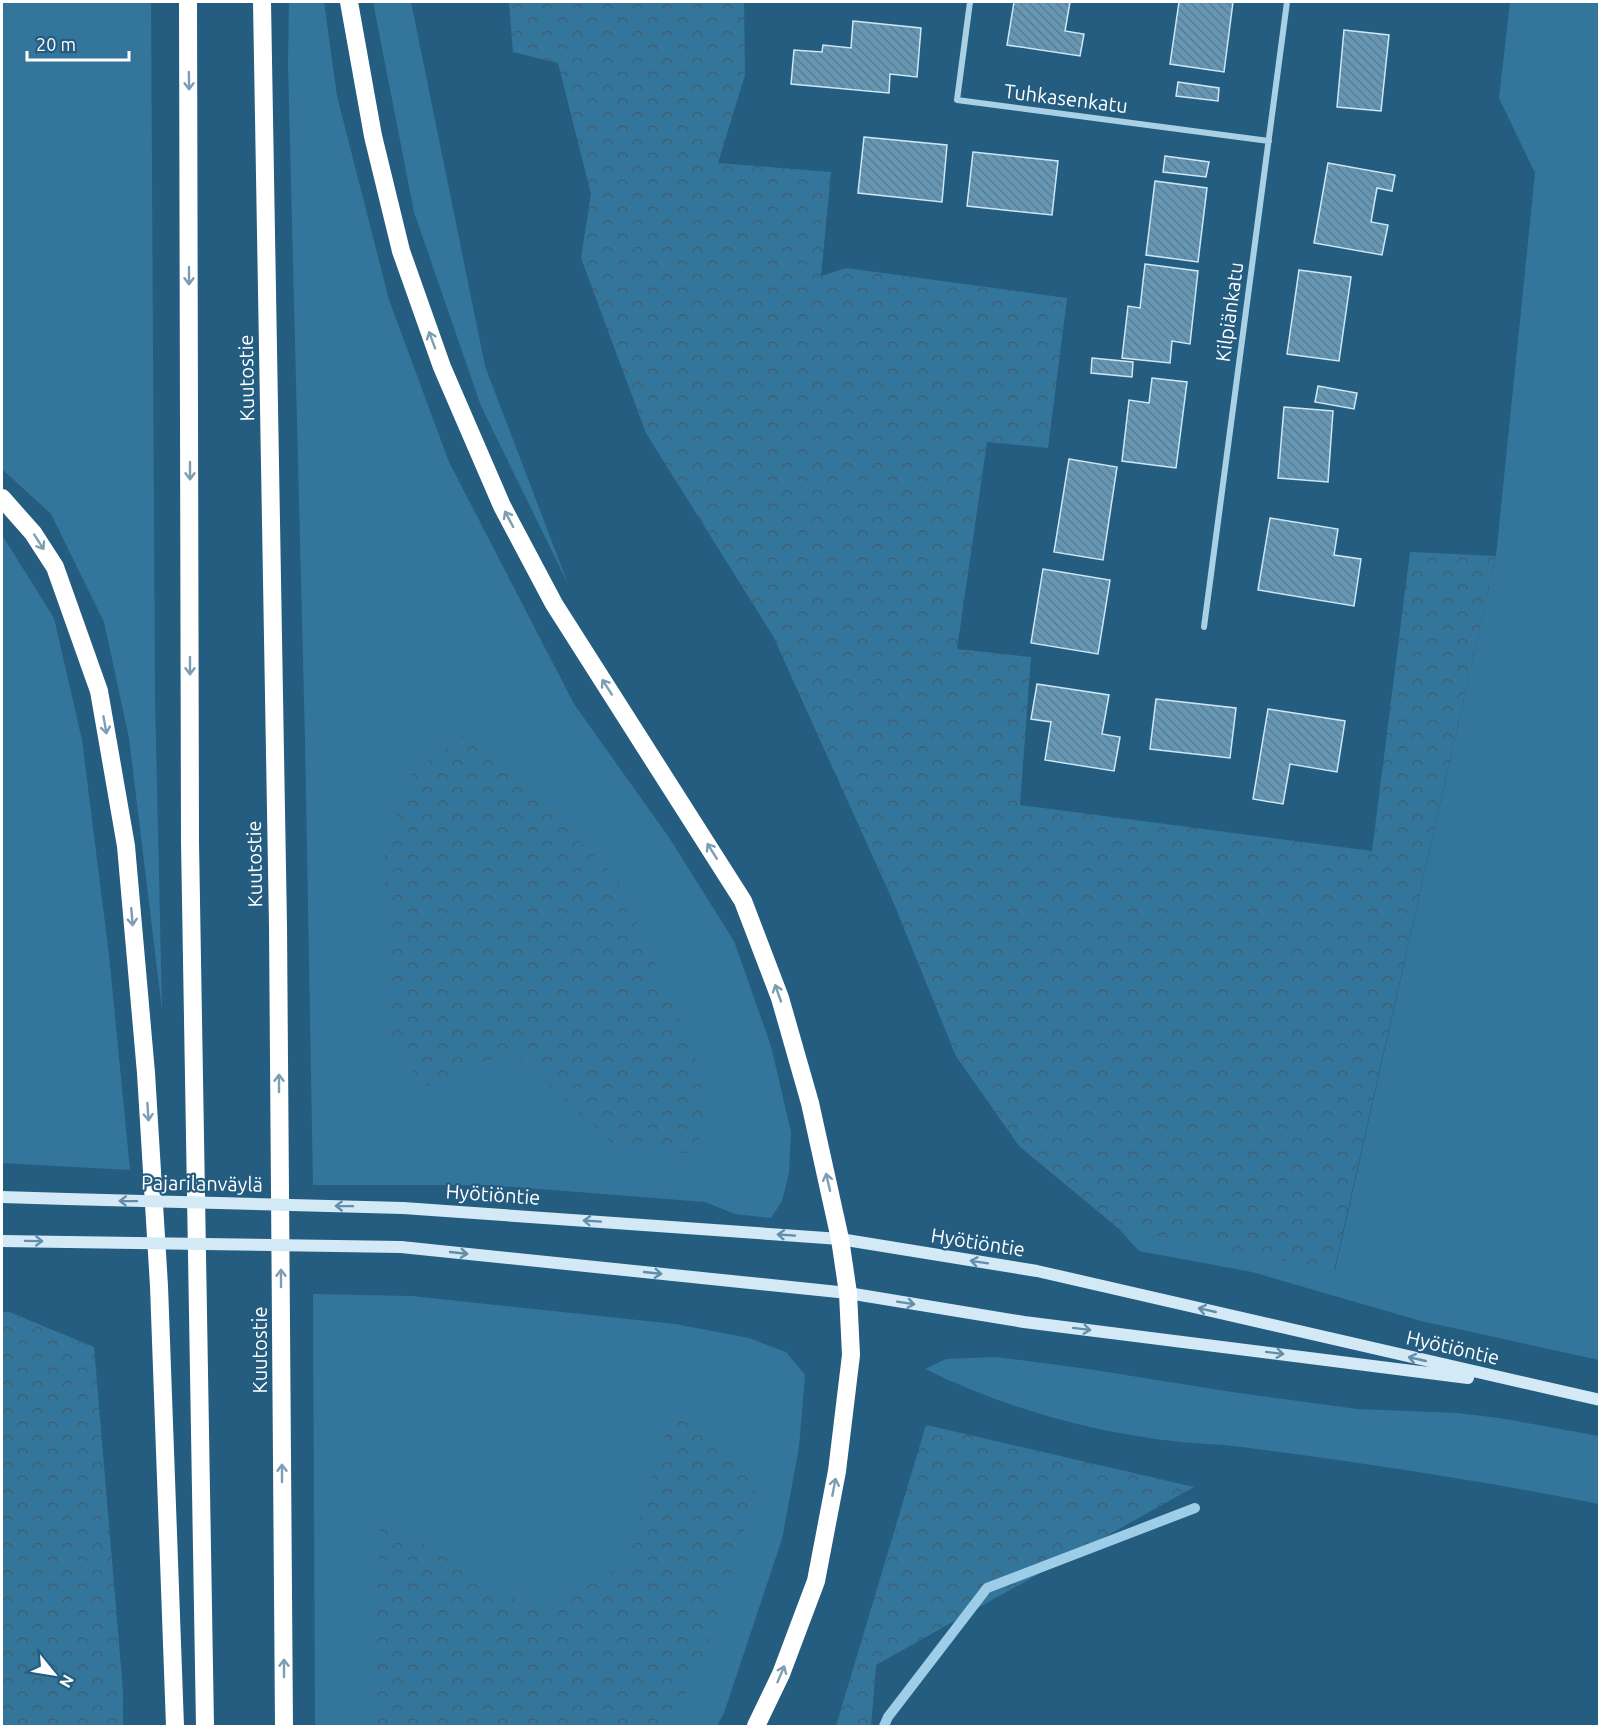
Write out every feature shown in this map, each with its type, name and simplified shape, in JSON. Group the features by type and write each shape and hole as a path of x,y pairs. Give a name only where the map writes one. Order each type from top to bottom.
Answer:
{"highway":[{"path":"188,2 190,830 205,1726"},
{"name":"Kuutostie","path":"262,2 278,914 284,1726"},
{"path":"350,2 373,136 401,251 442,367 502,506 554,604 743,901 780,998 807,1092 840,1239 848,1293 851,1355 837,1471 816,1581 782,1674 756,1726"},
{"path":"2,498 33,533 55,567 99,691 126,846 146,1074 159,1286 175,1726"}],"main road":[{"name":"Pajarilanväylä","path":"2,1197 403,1208"},
{"name":"Hyötiöntie","path":"403,1208 840,1239 1037,1271 1599,1400"},
{"name":"Hyötiöntie","path":"2,1241 401,1247 848,1293 1024,1322 1536,1386"}],"street":[{"name":"Tuhkasenkatu","path":"970,2 957,100 1269,141"},
{"name":"Kilpiänkatu","path":"1204,627 1287,2"}],"green space":[{"path":"2,2 151,2 155,698 162,1010 129,738 104,622 51,514 2,469"},
{"path":"289,2 324,2 337,96 389,300 449,462 574,704 668,836 734,941 771,1046 791,1132 789,1173 782,1201 771,1218 735,1214 705,1202 488,1185 313,1185 305,739 288,63"},
{"path":"373,2 411,2 485,366 568,584 481,406 414,212"},
{"path":"509,2 744,2 745,75 718,163 831,172 821,276 846,268 1067,298 1048,448 987,442 957,649 1031,657 1020,805 1372,851 1410,552 1496,556 1334,1271 1118,1228 1019,1146 956,1056 892,899 773,636 646,433 581,258 591,194 558,63 513,52"},
{"path":"1510,2 1599,2 1599,1360 1421,1321 1252,1272 1139,1251 1118,1228 1335,1270 1496,556 1535,173 1499,98"},
{"path":"2,535 54,618 82,740 109,955 130,1170 2,1163"},
{"path":"467,732 616,877 709,1084 696,1154 618,1148 512,1051 427,1086 392,1049 384,855 410,775"},
{"path":"313,1294 412,1296 675,1324 749,1338 786,1352 805,1375 799,1447 782,1539 724,1713 717,1726 315,1726"},
{"path":"2,1312 9,1312 94,1347 123,1691 123,1726 2,1726"},
{"path":"996,1357 1357,1409 1457,1413 1499,1418 1599,1436 1599,1504 1381,1466 1240,1447 1140,1437 1108,1431 1015,1406 954,1383 925,1369 946,1359"},
{"path":"674,1405 759,1478 717,1623 672,1726 373,1726 380,1518 543,1615 627,1560"},
{"path":"926,1425 1194,1487 876,1665 871,1726 836,1726"}],"building":[{"path":"1014,2 1070,2 1065,31 1084,34 1080,56 1007,45"},
{"path":"1179,2 1233,2 1224,72 1170,64"},
{"path":"853,21 921,28 917,77 890,74 889,93 791,84 794,50 822,52 823,45 851,48"},
{"path":"1344,30 1389,35 1381,111 1337,107"},
{"path":"1178,82 1219,88 1218,101 1176,96"},
{"path":"864,137 947,145 942,202 858,193"},
{"path":"973,152 1058,161 1052,215 967,206"},
{"path":"1165,156 1209,162 1206,177 1163,172"},
{"path":"1328,163 1395,175 1392,191 1377,188 1371,222 1388,225 1382,255 1314,243"},
{"path":"1155,181 1207,188 1198,262 1146,255"},
{"path":"1145,264 1198,271 1190,344 1172,341 1170,363 1122,358 1128,306 1140,308"},
{"path":"1299,270 1351,277 1339,361 1287,354"},
{"path":"1092,358 1133,362 1132,377 1091,373"},
{"path":"1152,378 1187,382 1176,468 1122,461 1129,400 1149,403"},
{"path":"1318,386 1357,393 1354,409 1315,402"},
{"path":"1284,407 1333,411 1328,482 1278,478"},
{"path":"1069,459 1117,467 1103,560 1054,552"},
{"path":"1270,518 1338,529 1334,555 1361,559 1354,606 1258,590"},
{"path":"1043,569 1110,580 1098,654 1031,643"},
{"path":"1037,684 1109,695 1102,734 1120,737 1114,771 1045,760 1051,722 1031,719"},
{"path":"1156,699 1236,708 1230,758 1150,749"},
{"path":"1268,709 1345,721 1337,772 1290,764 1283,804 1253,799"}],"waterway":[{"path":"884,1726 888,1717 987,1588 1195,1508"}]}
